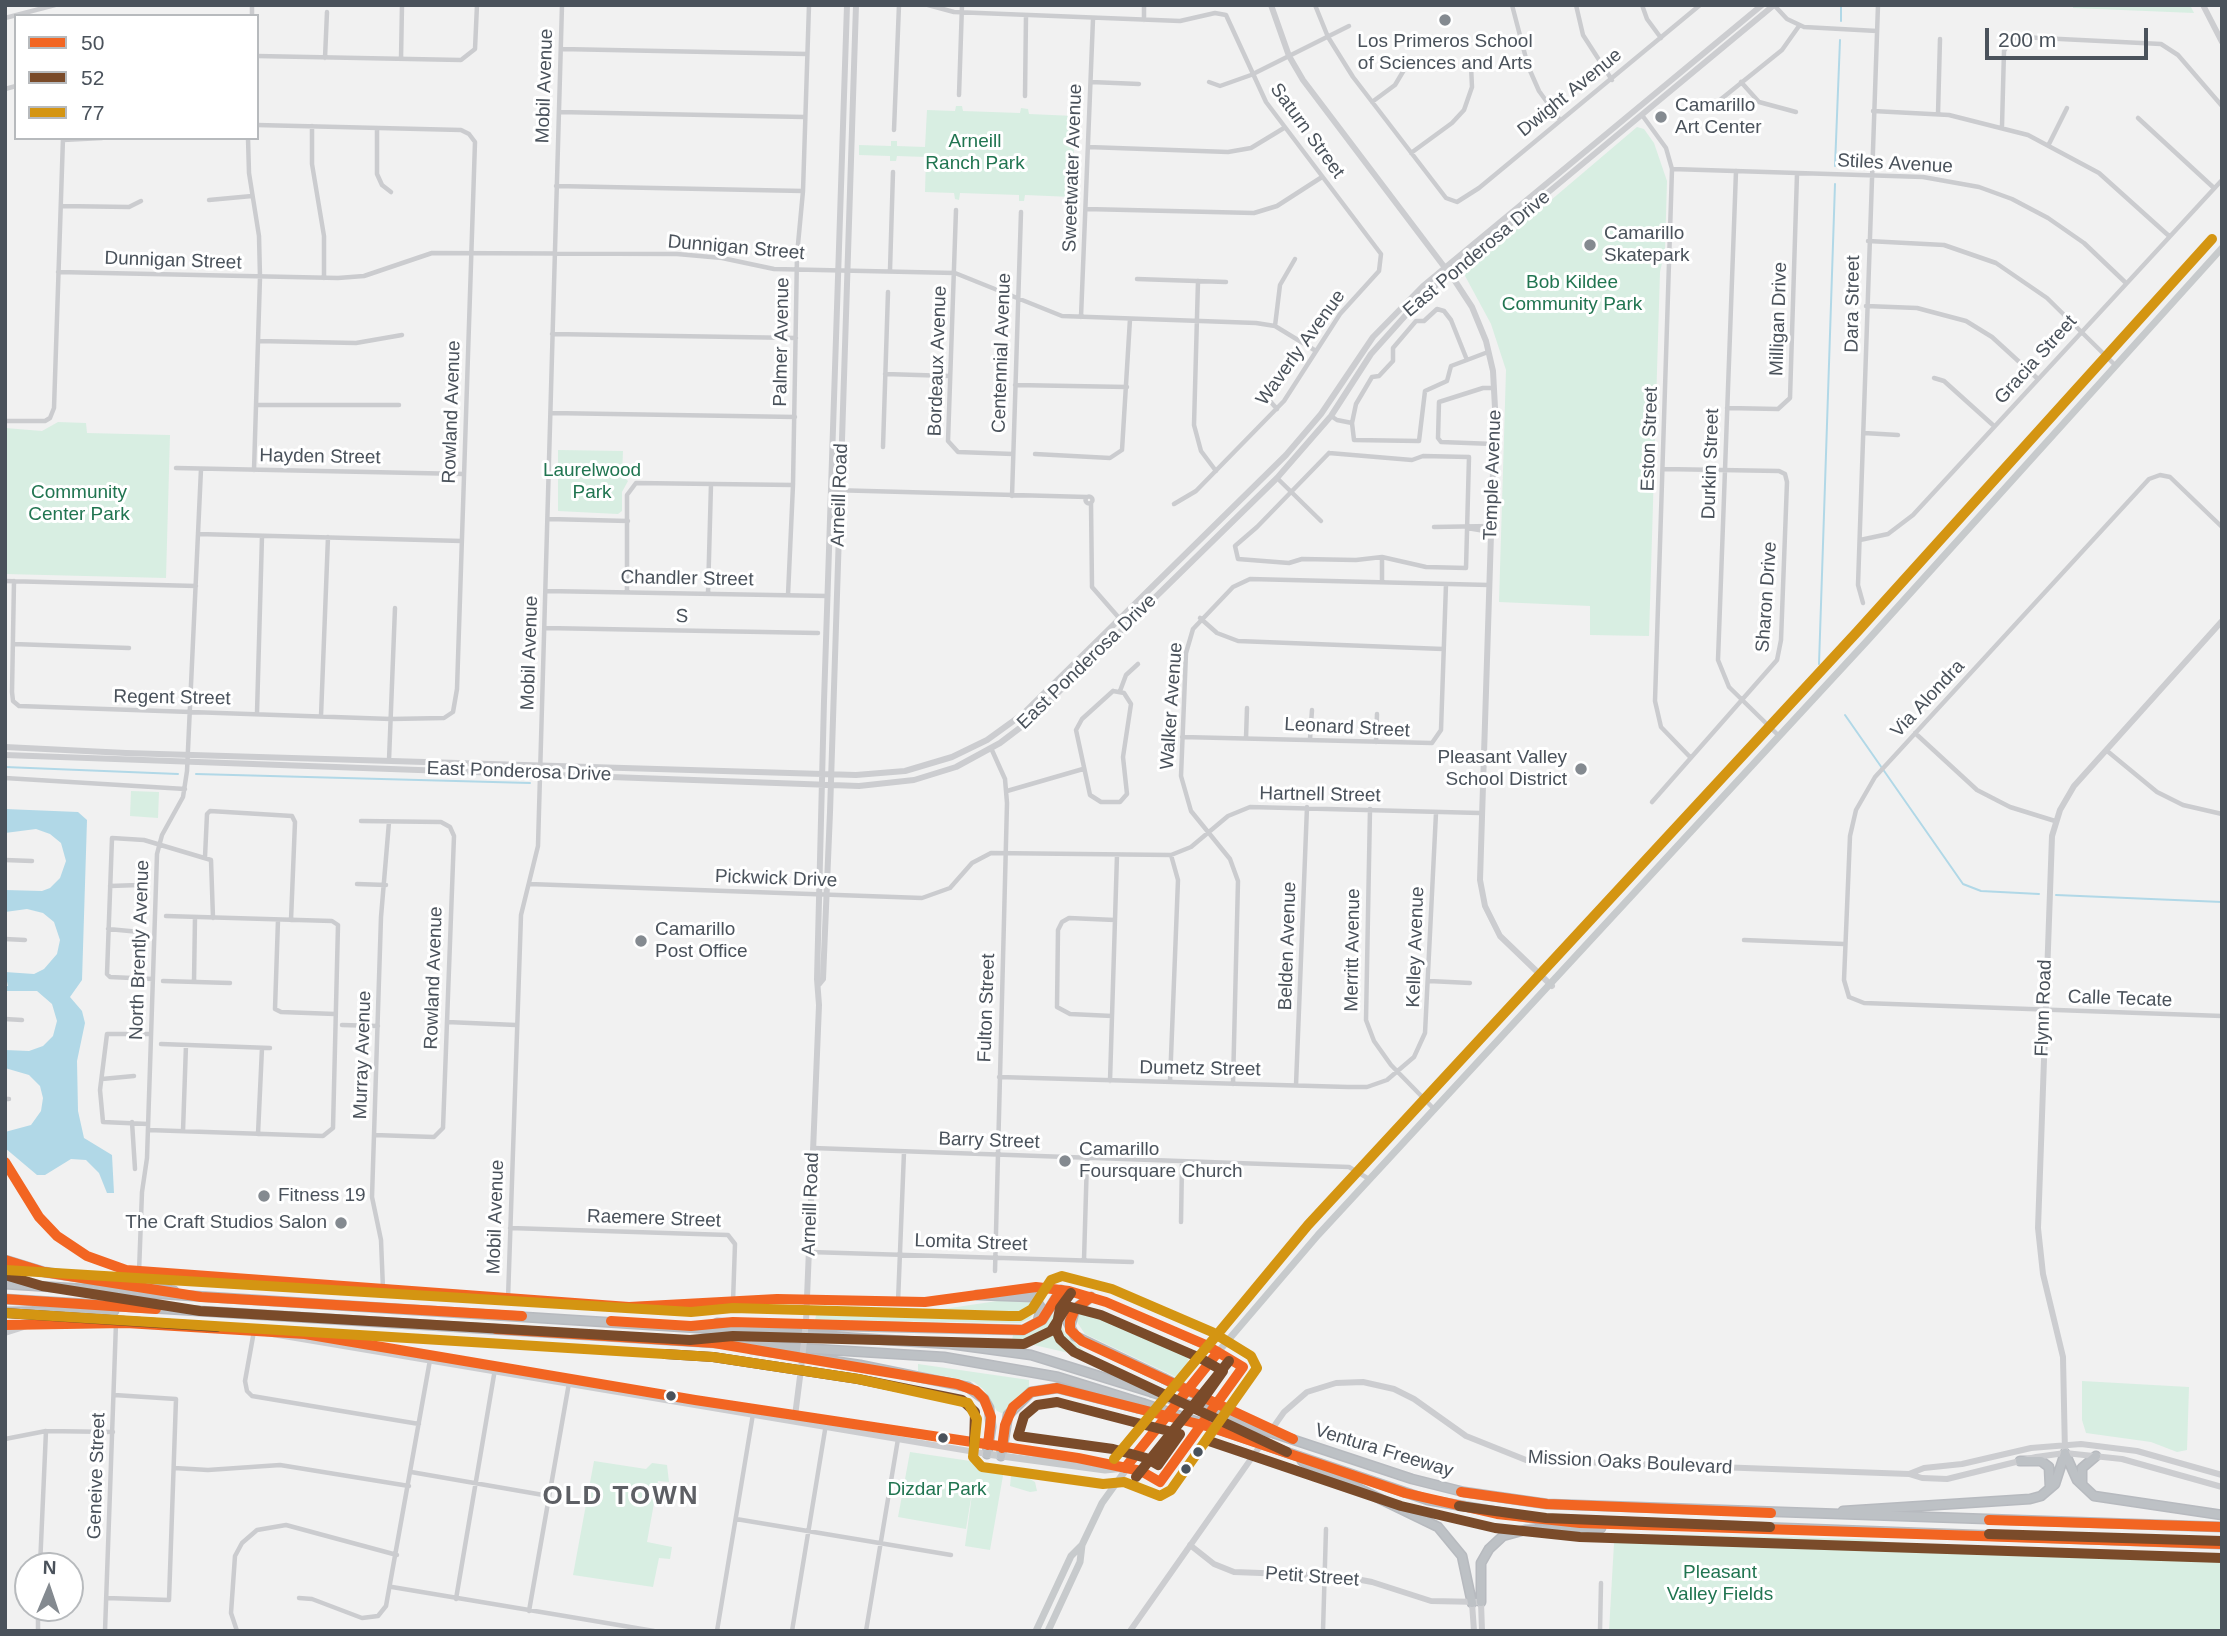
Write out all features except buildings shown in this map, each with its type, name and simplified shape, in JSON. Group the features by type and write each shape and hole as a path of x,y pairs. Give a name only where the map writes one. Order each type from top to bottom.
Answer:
{"highway":[{"path":"5,1260 44,1272 201,1297"},
{"name":"Ventura Freeway","path":"5,1283 978,1346 1060,1362 1412,1479 1496,1497 1547,1504 2222,1527"},
{"path":"691,1326 733,1322 1009,1330 1035,1325 1047,1314 1060,1290"},
{"path":"1060,1290 1070,1330 1082,1341 1276,1434"},
{"path":"977,1295 986,1298 1034,1297 1041,1311 1035,1325"},
{"path":"1070,1330 1073,1313 1091,1297"},
{"path":"5,1299 910,1354 988,1363 1058,1377 1139,1406"},
{"path":"5,1312 150,1308"},
{"path":"714,1343 860,1365 968,1387 984,1399 989,1408 991,1427 988,1450"},
{"path":"1002,1452 1008,1415 1031,1392 1057,1388 1139,1406"},
{"name":"Ventura Freeway","path":"1139,1406 1210,1427 1405,1493 1478,1511 1538,1520 2222,1544"},
{"path":"2066,1449 2082,1486 2094,1496 2222,1515"},
{"path":"1799,1514 2030,1499 2049,1490 2058,1477 2066,1449"},
{"path":"1295,1456 1312,1468 1438,1528 1462,1556 1477,1603"},
{"path":"2082,1486 2082,1468 2096,1456"},
{"path":"2020,1461 2041,1461 2049,1467 2052,1481 2049,1490"},
{"path":"1477,1603 1481,1563 1489,1549 1503,1536 1525,1530 1646,1525"}],"main road":[{"name":"Arneill Road","path":"795,1418 808,1299 819,984 823,979 822,783 847,5"},
{"name":"Arneill Road","path":"822,894 832,774 856,5"},
{"name":"Temple Avenue","path":"1271,5 1289,57 1311,92 1450,274 1472,307 1489,351 1495,388 1480,880 1488,914 1504,941 1552,986"},
{"name":"East Ponderosa Drive","path":"5,747 188,758 539,769 832,774 892,773 952,757 1012,723 1293,448 1321,414 1373,337 1395,312 1762,5"},
{"name":"East Ponderosa Drive","path":"5,755 389,760 831,784 893,784 956,767 991,748 1029,721 1277,478 1331,416 1371,354 1396,323 1450,274 1774,5"},
{"path":"2203,5 2222,42"},
{"path":"1637,108 1642,115"},
{"path":"1048,1631 1080,1562 1082,1545 1101,1503 1125,1468 1218,1352 1434,1109 1552,986 1778,735 2117,367 2222,248"},
{"name":"Flynn Road","path":"2066,1449 2063,1357 2043,1274 2038,1228 2048,897 2055,821 2074,786 2222,621"},
{"path":"937,773 948,765 952,757"},
{"path":"5,1163 39,1217 57,1236 97,1261 139,1272 629,1307 808,1299 898,1302 977,1295 1024,1287 1060,1290 1091,1297 1218,1352"},
{"path":"5,1325 117,1323 254,1331 430,1357 754,1413 853,1423 988,1450"},
{"path":"5,1333 30,1325"},
{"name":"Mission Oaks Boulevard","path":"1190,1545 1292,1404 1326,1385 1363,1382 1401,1392 1466,1436 1526,1460 1909,1474 1922,1478 1947,1479 2066,1449 2140,1463 2222,1487"},
{"path":"795,1418 826,1427 899,1440 1125,1468"},
{"name":"Mission Oaks Boulevard","path":"1909,1474 1924,1468 2066,1449 2118,1447 2222,1475"},
{"path":"1036,1631 1071,1556 1082,1545"},
{"path":"1130,1631 1190,1545"},
{"name":"Petit Street","path":"1190,1545 1214,1564 1234,1572 1325,1575 1372,1582 1431,1601 1477,1603"},
{"path":"1474,1631 1477,1603"},
{"path":"1477,1603 1482,1631"}],"street":[{"path":"20,14 55,5"},
{"path":"401,59 402,5"},
{"path":"259,56 461,60 470,56 476,47 477,5"},
{"name":"Mobil Avenue","path":"508,1299 521,915 538,846 562,5"},
{"name":"Palmer Avenue","path":"788,595 797,269 803,191 809,5"},
{"path":"894,130 899,5"},
{"path":"928,5 962,12 1144,20 1144,5"},
{"path":"959,95 962,5"},
{"path":"1315,5 1328,37 1411,153 1452,123 1464,110 1472,87 1471,66"},
{"path":"1512,5 1528,66 1539,91 1560,120"},
{"path":"1576,5 1583,35 1612,80"},
{"path":"1642,5 1647,19 1661,38"},
{"name":"Dwight Avenue","path":"1411,153 1446,198 1457,202 1472,193 1612,80 1700,5"},
{"path":"1774,5 1798,26 1878,31"},
{"name":"Dara Street","path":"1863,603 1858,585 1878,5"},
{"path":"325,58 327,12"},
{"name":"Saturn Street","path":"1144,20 1193,20 1222,13 1230,19 1251,75 1284,128 1382,260"},
{"path":"1025,96 1026,15"},
{"name":"Sweetwater Avenue","path":"1081,317 1093,19"},
{"path":"1209,82 1220,86 1251,75 1349,26"},
{"path":"1710,108 1782,50 1798,26"},
{"path":"2002,126 2004,51 2007,43 2020,37 2161,44 2178,55 2202,87 2222,106"},
{"path":"1938,114 1940,39"},
{"path":"561,49 807,54"},
{"path":"1372,102 1395,85 1404,70"},
{"path":"1091,82 1139,84"},
{"path":"1741,82 1759,102 1796,112"},
{"path":"2049,144 2067,108"},
{"path":"1874,111 1938,114 2002,126 2049,144 2123,191 2169,236"},
{"path":"559,113 804,117"},
{"name":"Eston Street","path":"1642,115 1665,148 1672,169 1656,712 1661,727 1691,758"},
{"path":"2138,118 2214,188"},
{"path":"259,125 377,128 377,174 382,185 391,192"},
{"path":"312,126 312,164 324,236 324,278"},
{"name":"Rowland Avenue","path":"377,128 464,131 475,142 457,689 452,714"},
{"path":"1088,147 1228,152 1251,148 1284,128"},
{"path":"5,421 45,421 53,414 63,140"},
{"path":"248,140 252,196 259,236 260,277 254,470"},
{"name":"Stiles Avenue","path":"1672,169 1942,179 1979,187 2012,199 2066,230 2126,283"},
{"name":"Durkin Street","path":"1736,171 1718,660 1726,683 1778,735"},
{"path":"890,270 893,172"},
{"name":"Milligan Drive","path":"1727,408 1778,409 1790,398 1797,174"},
{"path":"1086,209 1254,213 1277,206 1322,177"},
{"name":"Gracia Street","path":"1860,540 1884,536 1901,526 2222,180"},
{"path":"556,186 803,191"},
{"path":"209,200 252,196"},
{"path":"61,206 129,207 141,201"},
{"name":"Bordeaux Avenue","path":"956,210 947,435 950,446 962,453 1013,454"},
{"name":"Centennial Avenue","path":"1012,496 1021,212"},
{"path":"1868,241 1932,244 1980,256 2033,285 2117,367"},
{"name":"Dunnigan Street","path":"58,272 324,278 364,276 432,253 677,254 722,258 764,268 955,273 1053,314 1242,322 1275,326 1316,351"},
{"path":"1275,326 1280,285 1295,259"},
{"name":"Waverly Avenue","path":"1174,504 1190,496 1277,409 1347,305 1379,271 1382,260"},
{"path":"1138,279 1226,282"},
{"path":"1198,281 1194,425 1198,445 1216,471"},
{"path":"883,447 888,292"},
{"path":"1866,306 1917,308 1966,321 1992,337 2038,379"},
{"path":"1467,360 1451,320 1444,311 1437,309 1424,321 1416,321 1394,348 1393,360 1379,376 1372,377 1356,404 1352,423 1354,440 1417,442 1420,437 1421,397 1424,391 1447,381 1451,366 1467,360 1489,351"},
{"path":"1034,454 1110,457 1119,454 1124,446 1130,319"},
{"path":"552,334 796,338"},
{"path":"258,341 356,342 402,335"},
{"path":"886,374 950,376"},
{"path":"1934,377 1944,381 1994,426"},
{"path":"1014,385 1127,387"},
{"path":"1494,444 1441,442 1437,438 1439,402 1483,388 1495,388"},
{"path":"1262,392 1277,409"},
{"path":"256,405 399,405"},
{"path":"551,412 795,417"},
{"path":"1331,416 1352,423"},
{"path":"1864,433 1898,435"},
{"path":"1329,453 1412,460 1423,456 1469,457 1467,528 1466,568 1426,567 1382,557 1356,561 1302,559 1289,563 1242,562 1238,559 1235,546 1329,453"},
{"name":"Hayden Street","path":"176,468 464,474"},
{"name":"North Brently Avenue","path":"139,1272 148,1127 159,843 185,789 201,469"},
{"path":"1663,469 1725,471"},
{"name":"Sharon Drive","path":"1652,802 1772,668 1780,652 1785,474 1779,471 1725,471"},
{"name":"Via Alondra","path":"1850,998 1844,989 1849,844 1854,815 1869,784 2145,482 2160,475 2170,478 2222,527"},
{"path":"1277,478 1321,521"},
{"path":"627,592 627,495 632,486 644,481 793,485"},
{"path":"708,594 711,484"},
{"path":"831,490 1087,497 1086,503 1091,503 1091,587 1120,619"},
{"path":"549,519 628,521"},
{"path":"1434,527 1467,528 1472,531 1491,529"},
{"path":"198,534 462,541"},
{"path":"257,713 262,536"},
{"path":"321,716 328,537"},
{"path":"1382,557 1382,582"},
{"name":"Walker Avenue","path":"1233,1084 1239,889 1230,859 1196,819 1184,795 1182,737 1185,653 1190,635 1200,618 1233,587 1250,579 1489,586"},
{"path":"5,581 197,586"},
{"name":"Regent Street","path":"14,581 12,692 13,701 19,706 391,719 444,718 452,714"},
{"name":"Leonard Street","path":"1182,737 1376,742 1425,746 1438,738 1441,730 1446,584"},
{"name":"Chandler Street","path":"546,591 828,596"},
{"path":"389,760 395,608"},
{"path":"1200,618 1217,633 1238,641 1443,649"},
{"name":"S","path":"545,628 818,633"},
{"path":"13,644 129,648"},
{"path":"1120,691 1126,675 1138,664"},
{"path":"1120,691 1128,696 1131,704 1124,757 1126,797 1120,802 1095,800 1090,795 1083,769 1076,734 1078,723 1107,694 1120,691"},
{"path":"1246,738 1247,708"},
{"path":"1310,740 1312,710"},
{"path":"1376,742 1377,714"},
{"path":"1915,733 1977,790 2010,807 2055,821"},
{"name":"Fulton Street","path":"991,748 1003,772 1007,791 995,1155 995,1271"},
{"path":"2106,750 2157,792 2183,805 2222,814"},
{"path":"1007,791 1083,769"},
{"path":"5,778 185,789"},
{"name":"Hartnell Street","path":"1171,855 1191,846 1228,816 1250,807 1480,813"},
{"name":"Belden Avenue","path":"1296,1085 1307,807"},
{"name":"Merritt Avenue","path":"1370,809 1364,1015 1374,1041 1397,1073 1434,1109"},
{"path":"205,857 207,814 210,811 288,814 293,817 291,920"},
{"name":"Kelley Avenue","path":"1397,1073 1413,1057 1423,1041 1429,981 1436,813"},
{"path":"361,821 389,822"},
{"name":"Rowland Avenue","path":"374,1135 430,1138 440,1133 447,1022 454,836 447,825 441,822 389,822"},
{"name":"Murray Avenue","path":"383,1289 381,1240 372,1197 381,917 386,885 389,822"},
{"path":"153,979 108,976 112,838 159,843 205,857 213,866 213,918"},
{"path":"1006,852 1171,855 1178,880 1170,1082"},
{"name":"Pickwick Drive","path":"529,884 932,896 950,888 975,861 992,853 1006,852"},
{"path":"1111,1081 1117,855"},
{"path":"5,860 32,860"},
{"path":"357,884 386,885"},
{"path":"110,886 139,885"},
{"path":"151,1034 107,1034 100,1111 103,1122 132,1121 148,1127 183,1131 323,1136 331,1133 339,931 332,921 166,916"},
{"path":"194,982 195,917"},
{"path":"1112,1016 1070,1014 1057,1007 1058,930 1062,922 1069,918 1115,920"},
{"path":"278,920 275,1009 281,1012 335,1014"},
{"path":"108,929 140,932"},
{"path":"5,939 25,940"},
{"path":"1744,940 1844,944"},
{"path":"163,981 230,983"},
{"path":"1429,981 1470,983"},
{"name":"Calle Tecate","path":"1850,998 1864,1003 2222,1016"},
{"path":"5,1019 22,1020"},
{"path":"447,1022 516,1025"},
{"path":"342,1025 378,1026"},
{"path":"161,1044 270,1048"},
{"path":"183,1131 186,1045"},
{"path":"258,1134 262,1048"},
{"name":"Dumetz Street","path":"999,1077 1367,1087 1397,1073"},
{"path":"102,1079 134,1076"},
{"path":"132,1121 135,1169"},
{"name":"Barry Street","path":"813,1148 1349,1167 1370,1180"},
{"path":"898,1302 904,1152"},
{"path":"1084,1260 1087,1159"},
{"path":"1181,1222 1182,1162"},
{"name":"Raemere Street","path":"510,1228 728,1235 734,1242 733,1302"},
{"name":"Lomita Street","path":"810,1252 1132,1262"},
{"name":"Geneive Street","path":"105,1631 117,1323"},
{"path":"254,1331 245,1381 247,1391 252,1396 419,1424"},
{"path":"299,1598 312,1599 357,1618 370,1618 386,1606 392,1587 430,1357"},
{"path":"456,1599 495,1368"},
{"path":"529,1611 569,1382"},
{"path":"106,1598 169,1600 176,1399 114,1395"},
{"path":"717,1631 754,1413"},
{"path":"792,1631 827,1419"},
{"path":"41,1552 46,1430"},
{"path":"5,1439 46,1430 113,1432"},
{"path":"866,1631 899,1440 897,1431"},
{"path":"174,1468 208,1470 279,1465 409,1486"},
{"path":"411,1472 549,1496"},
{"path":"736,1519 951,1555"},
{"path":"237,1631 231,1613 234,1556 245,1539 261,1528 291,1526 397,1555"},
{"path":"1323,1631 1326,1529"},
{"path":"1600,1631 1601,1583"},
{"path":"392,1587 654,1631"}],"green space":[{"path":"2073,5 2190,5 2194,13 2073,8"},
{"name":"Arneill Ranch Park","path":"956,106 962,106 963,111 1020,113 1021,108 1028,109 1029,114 1075,116 1072,197 1025,195 1024,201 1019,201 1019,195 960,193 959,200 955,199 954,193 925,192 926,157 897,156 896,161 890,161 890,156 859,155 859,145 891,146 891,141 897,141 897,146 925,147 927,110 955,111"},
{"name":"Bob Kildee Community Park","path":"1637,127 1644,129 1654,143 1667,181 1665,250 1660,272 1649,636 1590,635 1590,606 1499,602 1506,370 1491,324 1464,274"},
{"name":"Community Center Park","path":"58,422 86,423 87,433 170,435 166,578 5,574 5,428 42,431"},
{"name":"Laurelwood Park","path":"558,450 623,451 622,475 628,481 622,492 622,511 618,514 558,511"},
{"path":"131,791 159,792 158,818 130,816"},
{"path":"1024,1297 1034,1304 1035,1311 1030,1319 1020,1323 815,1320 817,1312 824,1309 930,1311"},
{"path":"1093,1308 1142,1328 1139,1333 1144,1336 1147,1331 1184,1348 1189,1356 1187,1366 1176,1377 1085,1334 1075,1319 1084,1309"},
{"path":"1055,1313 1065,1333 1091,1358 1012,1340 1013,1335 1036,1330"},
{"path":"918,1364 1029,1380 1029,1389 1013,1401 1004,1414 997,1411 983,1389 974,1382 918,1371"},
{"path":"2082,1381 2189,1387 2187,1450 2177,1452 2151,1442 2086,1433 2082,1420"},
{"name":"Dizdar Park","path":"910,1452 977,1462 976,1466 1004,1470 990,1550 965,1546 974,1480 966,1529 898,1517"},
{"path":"594,1461 646,1469 652,1463 667,1465 669,1482 658,1481 647,1542 672,1547 670,1559 659,1558 653,1587 573,1575"},
{"path":"1021,1474 1035,1482 1037,1491 1030,1492 1010,1486 1011,1476"},
{"name":"Pleasant Valley Fields","path":"1652,1534 1860,1539 1934,1547 2222,1557 2222,1631 1609,1631 1614,1543"}],"water":[{"path":"5,809 78,812 87,820 82,980 70,997 82,1011 85,1023 77,1061 78,1111 84,1138 112,1155 114,1193 107,1193 99,1173 86,1160 71,1159 45,1175 37,1175 5,1148 5,1132 31,1125 41,1111 43,1098 40,1086 29,1075 5,1068 5,1050 29,1051 43,1046 53,1036 57,1021 52,1004 37,991 5,991 5,986 8,986 5,972 34,974 44,969 57,954 60,940 54,922 43,913 27,909 5,912 5,890 42,891 50,888 60,878 66,861 61,843 50,834 36,829 5,833"}],"waterway":[{"path":"1841,5 1841,21"},
{"path":"1835,166 1840,40"},
{"path":"1819,664 1835,184"},
{"path":"1845,715 1963,884 1981,891 2039,894"},
{"path":"5,767 178,774"},
{"path":"196,774 530,783"},
{"path":"2056,895 2222,902"}],"transit line":[{"name":"77","path":"1114,1459 1308,1225 1857,632 2212,239"},
{"name":"50","path":"5,1162 39,1217 57,1236 87,1256 126,1270 629,1307 777,1299 925,1302 1036,1287 1069,1291 1106,1302 1206,1345 1243,1367 1160,1482 1141,1471 1078,1458 695,1400 305,1334 126,1323 5,1325"},
{"name":"50","path":"5,1260 44,1272 201,1297 522,1316"},
{"name":"77","path":"5,1313 713,1357 858,1379 968,1403 977,1419 973,1457 982,1467 1103,1484 1124,1482 1160,1496 1171,1490 1257,1368 1251,1356 1212,1332 1112,1289 1062,1276 1051,1280 1032,1309 1020,1316 1009,1316 733,1308 691,1312 6,1270"},
{"name":"52","path":"5,1275 42,1286 200,1311 690,1340 733,1336 1024,1344 1051,1331 1067,1306 1101,1315 1200,1358 1223,1371 1196,1409"},
{"name":"50","path":"611,1321 691,1326 733,1322 1023,1330 1042,1320 1061,1290"},
{"name":"52","path":"1071,1293 1060,1308 1056,1330 1060,1339 1074,1352 1287,1452"},
{"name":"50","path":"1091,1297 1075,1309 1070,1321 1070,1330 1082,1341 1293,1439"},
{"name":"50","path":"5,1299 156,1309"},
{"name":"52","path":"5,1313 217,1327"},
{"name":"50","path":"496,1329 714,1343 957,1384 976,1391 984,1399 991,1417 988,1445"},
{"name":"50","path":"1125,1468 1218,1352"},
{"name":"52","path":"665,1354 713,1357 858,1379 962,1400 975,1412 974,1446"},
{"name":"52","path":"1136,1477 1229,1361"},
{"name":"50","path":"1002,1448 1005,1425 1013,1407 1031,1392 1057,1388 1210,1427 1405,1493 1497,1514 1580,1523 2222,1544"},
{"name":"52","path":"1057,1402 1072,1406 1180,1434 1158,1465 1146,1458 1113,1449 1018,1436 1024,1416 1037,1405 1057,1402"},
{"name":"52","path":"1209,1441 1401,1506 1495,1528 1580,1537 2222,1558"},
{"name":"50","path":"1461,1492 1547,1504 1771,1513"},
{"name":"52","path":"1459,1506 1546,1518 1770,1527"},
{"name":"50","path":"1989,1520 2222,1527"},
{"name":"52","path":"1989,1534 2222,1541"}],"place":[{"name":"Los Primeros School of Sciences and Arts","path":"1445,20"},
{"name":"Camarillo Art Center","path":"1661,117"},
{"name":"Camarillo Skatepark","path":"1590,245"},
{"name":"Pleasant Valley School District","path":"1581,769"},
{"name":"Camarillo Post Office","path":"641,941"},
{"name":"Camarillo Foursquare Church","path":"1065,1161"},
{"name":"Fitness 19","path":"264,1196"},
{"name":"The Craft Studios Salon","path":"341,1223"}],"district":[{"name":"OLD TOWN","path":"621,1497"}]}
